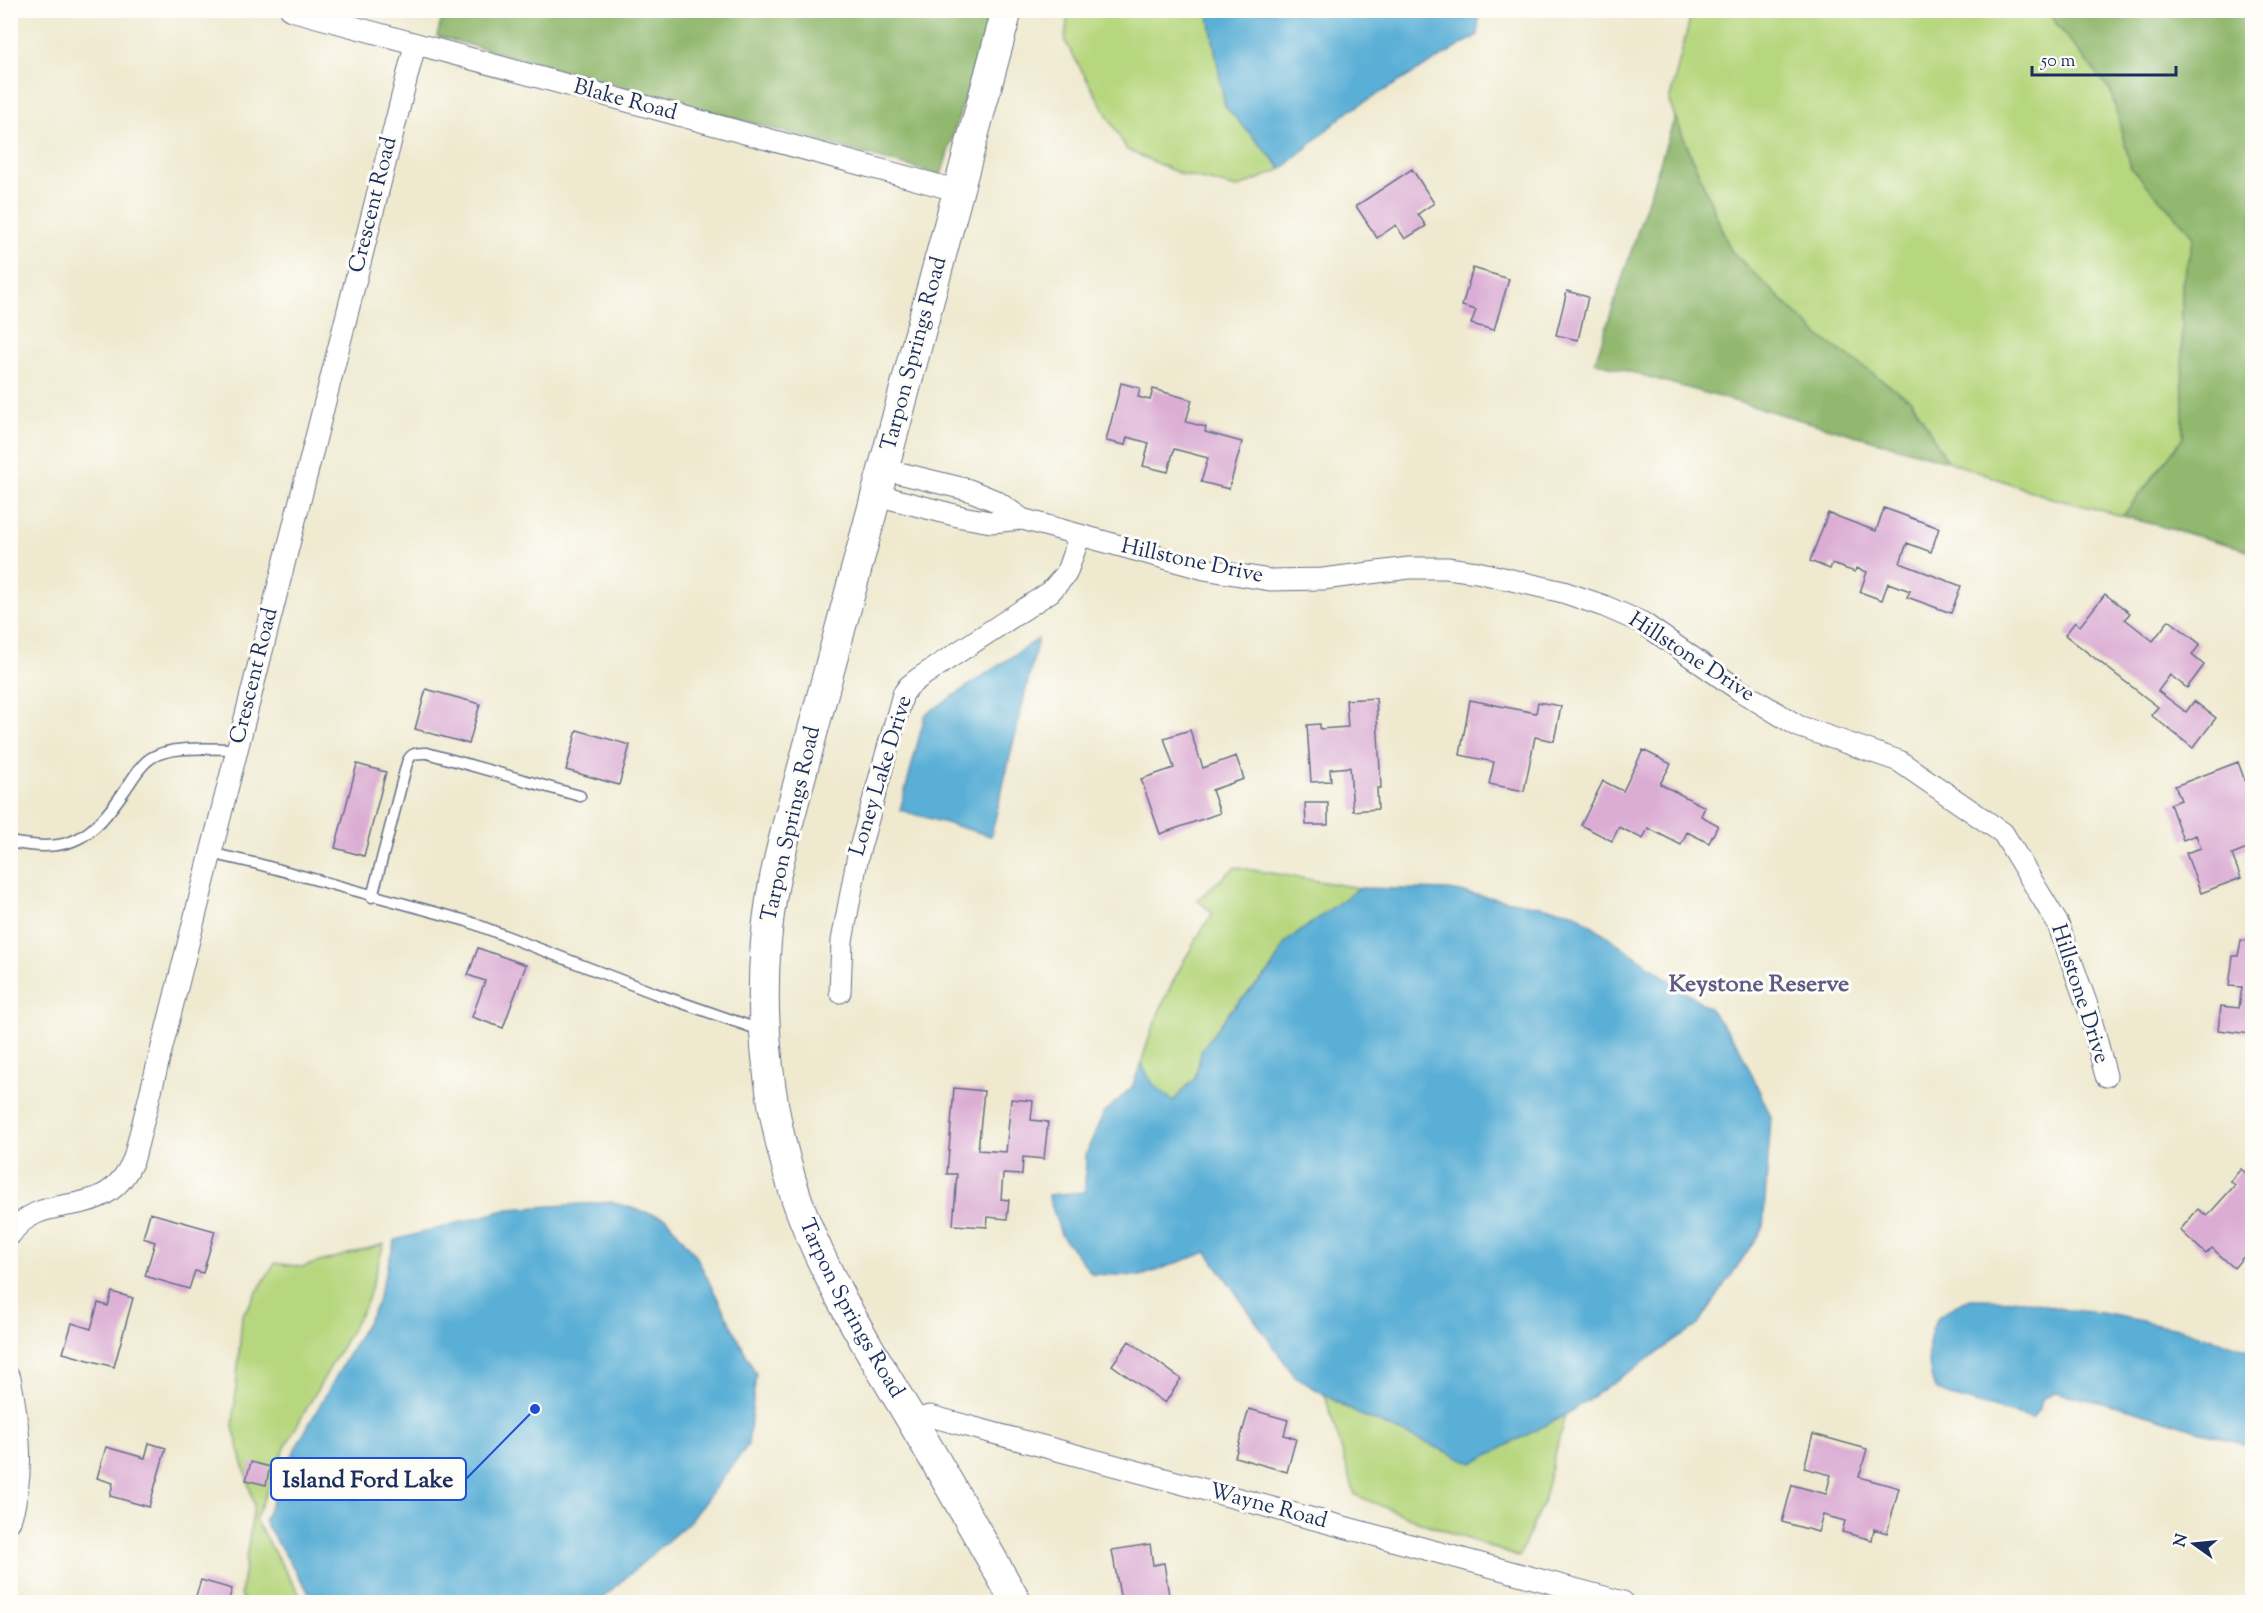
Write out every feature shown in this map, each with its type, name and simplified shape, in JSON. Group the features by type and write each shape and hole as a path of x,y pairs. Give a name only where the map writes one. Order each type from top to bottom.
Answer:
{"main road":[{"name":"Tarpon Springs Road","path":"1007,10 789,819 772,895 764,985 765,1031 778,1124 797,1199 819,1256 1016,1602"}],"street":[{"name":"Blake Road","path":"291,10 959,191"},
{"name":"Crescent Road","path":"10,1235 38,1213 104,1196 116,1187 128,1173 139,1141 415,45"},
{"name":"Hillstone Drive","path":"880,482 969,490 996,501 1022,519 1204,569 1270,580 1323,579 1409,568 1448,568 1477,572 1563,592 1643,623 1739,690 1798,726 1899,761 2003,833 2058,924 2088,1008 2106,1076"},
{"name":"Hillstone Drive","path":"880,482 962,518 991,522 1022,519"},
{"path":"962,518 969,490"},
{"name":"Loney Lake Drive","path":"840,992 842,942 858,855 903,694 919,678 1055,588 1066,574 1080,535"},
{"path":"10,1378 18,1423 21,1465 15,1508 10,1521"},
{"name":"Wayne Road","path":"912,1420 930,1416 1623,1602"}],"lane":[{"path":"10,842 35,847 57,846 75,841 94,830 150,758 167,751 237,749"},
{"path":"372,897 407,763 409,757 415,753 427,753 580,796"},
{"path":"210,853 467,921 654,993 765,1031"}],"green space":[{"path":"444,10 991,11 941,175 437,36"},
{"path":"1068,11 1208,11 1225,106 1282,169 1237,188 1181,174 1127,150 1065,41"},
{"path":"1692,11 2049,11 2058,26 2111,91 2132,168 2194,236 2182,284 2183,438 2123,516 2048,497 1947,461 1912,401 1819,336 1731,251 1669,102"},
{"path":"2049,11 2252,11 2252,551 2123,516 2183,438 2182,284 2194,236 2131,168 2111,91 2058,26"},
{"path":"1675,117 1731,251 1819,336 1912,401 1947,461 1595,362"},
{"path":"1235,867 1359,888 1286,942 1270,971 1232,1009 1202,1049 1195,1078 1173,1101 1152,1083 1141,1064 1162,1004 1213,913 1197,900"},
{"path":"384,1244 367,1302 286,1445 255,1520 304,1602 244,1602 241,1594 254,1504 233,1427 242,1316 275,1263 302,1267"},
{"path":"1325,1395 1356,1413 1473,1463 1565,1415 1543,1502 1519,1557 1418,1521 1355,1495"}],"water":[{"path":"1208,11 1479,11 1478,35 1346,113 1282,169 1225,106"},
{"path":"1038,639 991,836 900,810 925,715"},
{"path":"1359,888 1449,890 1573,912 1709,1008 1739,1047 1771,1117 1763,1228 1698,1325 1565,1415 1473,1463 1356,1413 1295,1377 1207,1252 1141,1276 1092,1274 1061,1235 1048,1195 1085,1192 1086,1154 1103,1114 1132,1087 1141,1064 1152,1083 1173,1101 1195,1078 1202,1049 1232,1009 1270,971 1286,942"},
{"path":"611,1202 666,1218 696,1256 756,1374 748,1445 689,1522 598,1602 315,1602 264,1521 295,1449 376,1306 395,1240 509,1209"},
{"path":"1970,1299 2024,1300 2067,1310 2102,1313 2178,1328 2252,1351 2252,1447 2126,1408 2054,1392 2042,1399 2040,1409 2032,1419 1947,1395 1935,1389 1929,1356 1932,1331 1941,1315"}],"building":[{"path":"1412,169 1434,203 1418,214 1426,226 1405,239 1396,225 1377,238 1356,206"},
{"path":"1473,268 1509,279 1494,330 1471,324 1476,310 1462,306"},
{"path":"1567,291 1588,297 1578,340 1556,335"},
{"path":"1121,383 1140,388 1138,397 1150,400 1153,389 1192,400 1186,422 1206,427 1205,432 1242,442 1229,489 1201,482 1208,458 1174,449 1168,472 1143,466 1149,443 1127,437 1125,445 1106,441"},
{"path":"1884,508 1939,528 1931,552 1907,543 1900,563 1961,586 1951,613 1907,597 1910,591 1888,583 1882,600 1860,592 1867,572 1856,568 1855,572 1832,564 1830,569 1810,561 1828,513 1876,531"},
{"path":"2105,594 2130,613 2125,619 2153,641 2169,620 2200,644 2192,655 2204,665 2187,688 2170,675 2158,691 2186,712 2194,701 2216,718 2193,748 2151,715 2158,707 2065,635 2075,622 2080,626"},
{"path":"426,689 480,704 469,744 415,729"},
{"path":"1376,698 1381,788 1377,788 1378,809 1353,811 1350,767 1330,769 1331,781 1311,782 1307,725 1320,724 1320,729 1348,727 1346,700"},
{"path":"1470,700 1536,713 1538,702 1561,706 1554,741 1535,737 1524,791 1489,784 1494,762 1460,755"},
{"path":"577,730 630,745 619,785 566,770"},
{"path":"1190,730 1203,768 1236,756 1244,779 1212,790 1220,813 1160,834 1141,779 1174,768 1164,738"},
{"path":"1643,750 1671,764 1660,784 1705,807 1701,816 1718,825 1709,843 1687,832 1681,845 1648,828 1643,839 1619,827 1612,841 1581,825 1603,781 1623,791"},
{"path":"2238,762 2252,800 2252,847 2232,855 2241,878 2201,893 2186,853 2201,848 2196,835 2183,840 2170,804 2181,800 2175,786"},
{"path":"357,764 386,772 364,856 335,848"},
{"path":"1305,803 1328,803 1328,825 1306,825"},
{"path":"2241,940 2252,942 2251,1034 2218,1030 2221,1006 2239,1008 2242,987 2229,986 2233,956 2238,956"},
{"path":"478,948 526,965 503,1028 472,1017 485,981 468,975"},
{"path":"954,1088 984,1091 978,1150 1006,1152 1011,1099 1033,1101 1031,1120 1048,1122 1044,1159 1023,1157 1022,1175 1003,1174 1001,1199 1009,1200 1007,1219 988,1217 987,1227 953,1225 957,1174 947,1174"},
{"path":"2252,1166 2252,1247 2234,1268 2212,1248 2206,1254 2180,1230 2198,1209 2207,1216 2235,1185 2230,1181 2241,1169 2246,1173"},
{"path":"150,1213 215,1231 203,1273 195,1271 189,1289 145,1276 155,1242 143,1238"},
{"path":"112,1292 133,1298 114,1367 63,1353 72,1323 91,1329 98,1303 108,1306"},
{"path":"1129,1341 1181,1379 1165,1403 1112,1365"},
{"path":"1249,1409 1288,1420 1284,1435 1296,1439 1287,1472 1235,1457"},
{"path":"1813,1434 1867,1449 1859,1477 1899,1488 1887,1533 1874,1529 1872,1540 1842,1532 1845,1521 1823,1515 1818,1532 1782,1522 1792,1485 1826,1494 1831,1475 1804,1468"},
{"path":"149,1443 166,1448 149,1507 110,1496 113,1483 97,1478 106,1447 145,1458"},
{"path":"251,1462 270,1467 266,1485 246,1480"},
{"path":"1150,1544 1153,1565 1164,1563 1170,1602 1121,1602 1112,1550"},
{"path":"201,1580 232,1589 229,1599 239,1602 194,1602"}],"place":[{"name":"Island Ford Lake","path":"535,1409"}],"district":[{"name":"Keystone Reserve","path":"1759,985"}]}
